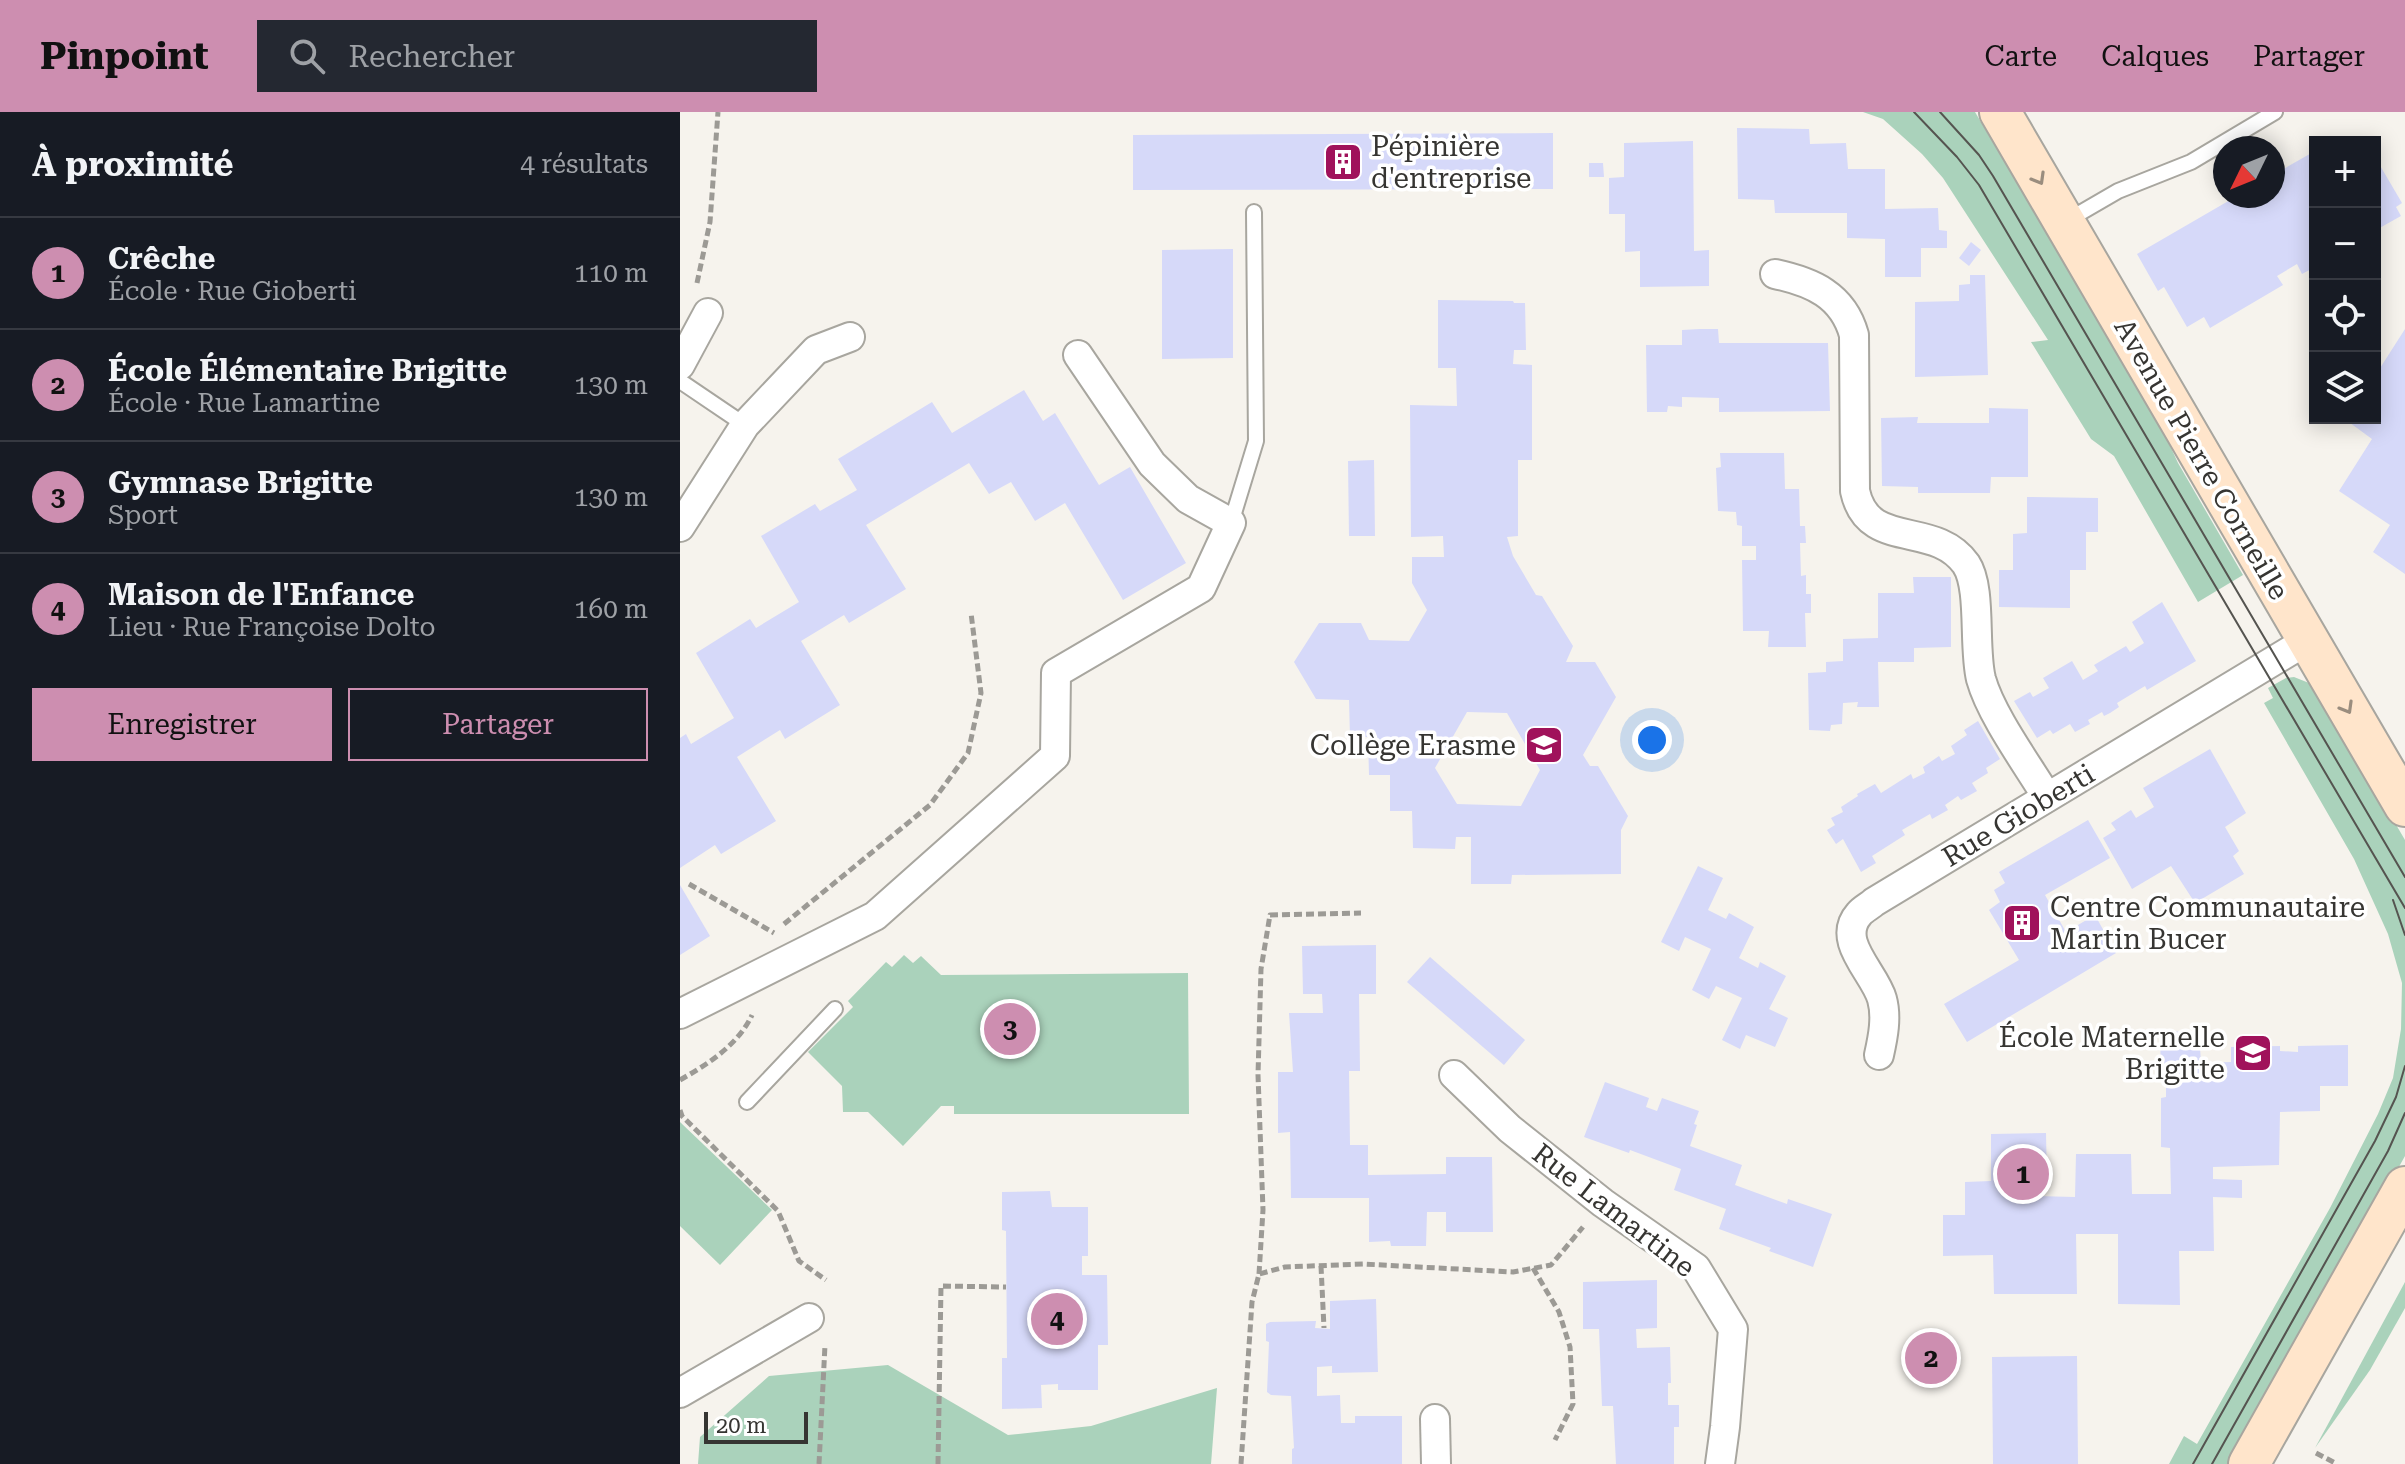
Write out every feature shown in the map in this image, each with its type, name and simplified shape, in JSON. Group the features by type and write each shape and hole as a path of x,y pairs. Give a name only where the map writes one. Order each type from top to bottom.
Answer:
{"street":[{"name":"Avenue Pierre Corneille","path":"2000,112 2405,806"},
{"path":"1775,274 1803,280 1827,292 1850,320 1854,335 1855,491 1858,505 1866,518 1877,526 1945,545 1957,553 1968,567 1974,585 1977,660 1982,683 1990,703 2047,797"},
{"path":"680,365 708,313"},
{"path":"680,527 745,425 816,350 850,337"},
{"path":"680,1014 875,916 1055,756 1056,673 1201,588 1231,523 1188,499 1152,464 1078,355"},
{"name":"Rue Gioberti","path":"1879,1055 1885,1019 1882,999 1852,942 1858,914 2308,640"},
{"name":"Rue Lamartine","path":"1454,1075 1510,1129 1603,1203 1696,1268 1733,1329 1720,1464"},
{"path":"2249,1464 2405,1187"},
{"path":"680,1393 817,1329"},
{"path":"1435,1419 1436,1464"}],"lane":[{"path":"2064,222 2118,191 2191,162 2275,112"},
{"path":"1231,523 1256,441 1254,212"},
{"path":"680,381 745,425"},
{"path":"747,1102 835,1009"}],"path":[{"path":"696,287 710,222 718,112"},
{"path":"774,932 930,805 968,753 981,693 971,613"},
{"path":"1241,1464 1252,1302 1259,1274 1263,1210 1258,1075 1261,969 1270,915 1361,913"},
{"path":"680,1110 682,1116 778,1211 799,1261 826,1280"},
{"path":"1259,1274 1285,1267 1363,1264 1513,1272 1551,1265 1603,1203"},
{"path":"1321,1266 1324,1328"},
{"path":"1533,1268 1559,1312 1570,1347 1573,1404 1555,1440"},
{"path":"938,1464 941,1286 1006,1287"},
{"path":"817,1329 819,1464"},
{"path":"2316,1453 2337,1464"}],"green space":[{"path":"1863,112 1975,112 2159,422 2178,463 2243,575 2198,602 2114,456 2091,439 2031,342 2048,340 1943,178 1883,119"},
{"path":"2294,677 2309,683 2319,693 2405,840 2405,1156 2232,1464 2169,1464 2184,1436 2197,1444 2330,1208 2393,1078 2401,1029 2402,983 2388,934 2354,859 2264,703 2273,698 2268,688"},
{"path":"904,955 913,963 921,956 941,975 1188,973 1189,1114 954,1114 954,1106 941,1106 903,1146 868,1112 843,1112 842,1086 808,1052 853,1007 848,1001 886,962 892,967"},
{"path":"680,1122 772,1210 720,1265 680,1226"},
{"path":"2405,1282 2405,1308 2370,1370 2315,1448"},
{"path":"888,1365 1008,1435 1091,1426 1217,1388 1211,1464 698,1464 700,1437 769,1376"}],"building":[{"path":"1737,128 1809,129 1810,144 1846,143 1848,169 1885,169 1885,209 1938,208 1939,230 1947,231 1947,248 1921,248 1921,277 1885,277 1885,239 1847,238 1847,213 1775,213 1774,200 1738,199"},
{"name":"Pépinière d'entreprise","path":"1553,133 1553,189 1133,190 1133,135"},
{"path":"1693,141 1694,251 1709,250 1709,286 1640,287 1640,251 1625,252 1625,214 1609,214 1609,178 1624,177 1624,143"},
{"path":"2309,154 2309,270 2302,274 2297,264 2277,276 2283,285 2210,328 2204,317 2187,327 2164,287 2158,291 2137,254 2216,208 2285,208 2285,168"},
{"path":"1589,163 1603,163 1604,177 1589,177"},
{"path":"2381,167 2402,203 2396,207 2401,216 2381,227"},
{"path":"1971,242 1981,250 1969,266 1959,258"},
{"path":"1233,249 1233,358 1162,359 1162,250"},
{"path":"1970,275 1985,275 1988,375 1915,377 1915,302 1959,301 1959,285 1970,284"},
{"path":"1438,300 1525,303 1526,350 1514,350 1513,364 1532,365 1532,460 1518,460 1518,536 1507,537 1513,556 1536,595 1542,596 1573,646 1566,662 1595,662 1616,697 1583,755 1590,766 1598,766 1628,816 1621,830 1621,874 1512,875 1511,884 1471,884 1471,837 1456,837 1455,849 1413,848 1412,811 1390,811 1390,775 1369,775 1368,737 1350,737 1349,700 1316,699 1294,662 1319,623 1361,623 1369,640 1409,641 1427,610 1412,583 1412,557 1444,557 1443,536 1411,537 1410,405 1457,406 1456,368 1438,368","holes":["1467,712 1507,713 1540,770 1521,806 1457,804 1435,768"]},
{"path":"1718,329 1719,343 1828,343 1830,411 1719,412 1719,398 1682,397 1682,407 1668,406 1667,412 1647,412 1646,345 1682,345 1682,330"},
{"path":"2405,329 2405,574 2373,552 2390,525 2339,491 2372,439 2351,424 2381,424 2381,367"},
{"path":"1024,390 1043,421 1055,413 1099,485 1130,467 1186,563 1123,600 1065,503 1035,521 1011,482 989,494 969,463 866,525 906,589 849,623 844,615 801,641 840,705 785,739 780,730 737,757 776,821 721,854 715,845 680,868 680,738 686,734 691,744 734,718 696,653 750,619 756,628 799,602 761,536 815,504 820,511 857,490 838,459 932,402 952,433"},
{"path":"1989,408 2028,409 2028,477 1991,477 1990,493 1918,493 1918,487 1882,486 1881,418 1918,417 1917,423 1989,423"},
{"path":"1720,453 1784,453 1785,489 1799,489 1800,526 1805,526 1806,543 1800,543 1801,576 1806,575 1806,594 1811,594 1811,613 1805,613 1806,647 1768,647 1769,631 1743,631 1742,560 1756,560 1756,546 1742,546 1742,526 1737,525 1736,512 1718,511 1716,468 1721,467"},
{"path":"1374,460 1375,536 1349,536 1348,461"},
{"path":"2027,497 2098,498 2098,532 2086,532 2086,570 2070,570 2070,608 1999,607 1999,570 2013,570 2013,534 2027,533"},
{"path":"1913,577 1951,577 1951,647 1914,648 1914,662 1878,662 1879,707 1857,707 1858,702 1843,703 1842,724 1831,725 1830,731 1809,730 1808,673 1826,672 1826,662 1843,661 1843,639 1878,638 1878,593 1914,593"},
{"path":"2162,602 2196,661 2147,690 2145,686 2117,703 2119,707 2110,713 2104,716 2102,712 2088,720 2090,724 2075,732 2070,724 2053,734 2050,730 2037,738 2014,701 2030,692 2033,697 2049,688 2043,678 2072,661 2083,680 2098,671 2094,665 2126,646 2130,652 2144,643 2132,622"},
{"path":"1978,721 2000,759 1986,768 1988,773 1972,783 1977,791 1961,800 1958,796 1945,805 1948,810 1932,819 1930,814 1902,830 1905,835 1872,856 1876,863 1861,872 1843,839 1836,844 1827,830 1835,825 1831,818 1843,812 1841,807 1857,794 1875,784 1881,793 1911,774 1913,779 1925,773 1923,767 1939,756 1942,761 1955,754 1951,746 1967,735 1964,730"},
{"path":"2210,749 2246,813 2225,827 2239,851 2233,856 2244,874 2195,903 2171,866 2132,889 2103,838 2116,830 2111,823 2131,810 2136,818 2154,807 2143,788"},
{"name":"Centre Communautaire Martin Bucer","path":"2088,820 2110,858 2045,895 2066,932 2095,915 2116,953 1967,1042 1944,1004 2019,960 1989,910 2000,902 1994,890 2005,883 1999,872"},
{"path":"1698,866 1723,878 1708,910 1726,919 1729,913 1754,927 1739,958 1758,968 1760,962 1786,976 1769,1009 1788,1018 1775,1047 1746,1035 1740,1049 1722,1040 1742,998 1716,986 1709,999 1692,990 1711,949 1685,937 1679,951 1661,942"},
{"path":"680,885 710,936 680,955"},
{"path":"1376,945 1376,994 1359,994 1360,1071 1349,1071 1350,1145 1368,1145 1368,1175 1446,1174 1446,1157 1492,1157 1493,1232 1446,1232 1446,1212 1427,1212 1426,1246 1391,1246 1390,1241 1369,1242 1369,1198 1291,1198 1290,1132 1278,1133 1278,1072 1293,1072 1289,1013 1323,1013 1322,994 1303,994 1302,946"},
{"path":"1430,957 1525,1040 1504,1065 1407,982"},
{"path":"2199,1031 2201,1063 2231,1062 2231,1047 2280,1046 2280,1051 2298,1052 2298,1046 2348,1045 2348,1086 2320,1086 2320,1111 2280,1112 2279,1165 2213,1167 2213,1179 2242,1180 2242,1198 2213,1197 2214,1251 2179,1251 2180,1305 2118,1304 2118,1234 2076,1234 2077,1294 1994,1294 1993,1255 1943,1256 1943,1215 1965,1215 1965,1182 1991,1181 1991,1134 2046,1133 2047,1182 2036,1182 2036,1196 2075,1197 2076,1154 2131,1154 2132,1194 2171,1194 2170,1148 2161,1147 2161,1098 2166,1097 2166,1079 2161,1079 2160,1032"},
{"path":"1605,1082 1649,1098 1646,1107 1657,1111 1662,1098 1699,1111 1690,1146 1742,1165 1735,1185 1787,1204 1788,1199 1832,1214 1813,1267 1719,1229 1726,1209 1674,1190 1681,1169 1584,1137"},
{"path":"1050,1191 1052,1207 1088,1207 1088,1256 1082,1256 1082,1275 1107,1275 1108,1345 1098,1345 1098,1390 1058,1390 1058,1384 1041,1385 1042,1408 1002,1409 1002,1358 1007,1358 1006,1231 1002,1230 1002,1192"},
{"path":"1657,1280 1657,1328 1636,1329 1637,1348 1670,1347 1668,1405 1679,1405 1679,1427 1674,1427 1674,1464 1616,1464 1613,1406 1602,1406 1599,1329 1583,1329 1583,1282"},
{"path":"1376,1299 1378,1372 1332,1373 1332,1366 1317,1367 1317,1396 1340,1395 1341,1423 1355,1423 1355,1416 1402,1416 1402,1464 1292,1464 1291,1396 1267,1392 1269,1342 1266,1341 1266,1324 1316,1321 1315,1328 1330,1329 1330,1301"},
{"path":"2077,1356 2078,1464 1993,1464 1992,1357"}],"tram line":[{"path":"1914,112 1979,185 2405,908"},
{"path":"1940,112 1979,155 1993,176 2405,877"},
{"path":"2393,900 2405,935"},
{"path":"2193,1464 2375,1141 2396,1097 2405,1066"},
{"path":"2212,1464 2388,1151 2405,1113"}],"place":[{"name":"Pépinière d'entreprise","path":"1343,162"},
{"name":"Collège Erasme","path":"1544,745"},
{"name":"Centre Communautaire Martin Bucer","path":"2022,923"},
{"name":"Gymnase Brigitte","path":"1010,1029"},
{"name":"École Maternelle Brigitte","path":"2253,1053"},
{"name":"Crêche","path":"2023,1174"},
{"name":"Maison de l'Enfance","path":"1057,1319"},
{"name":"École Élémentaire Brigitte","path":"1931,1358"}]}
